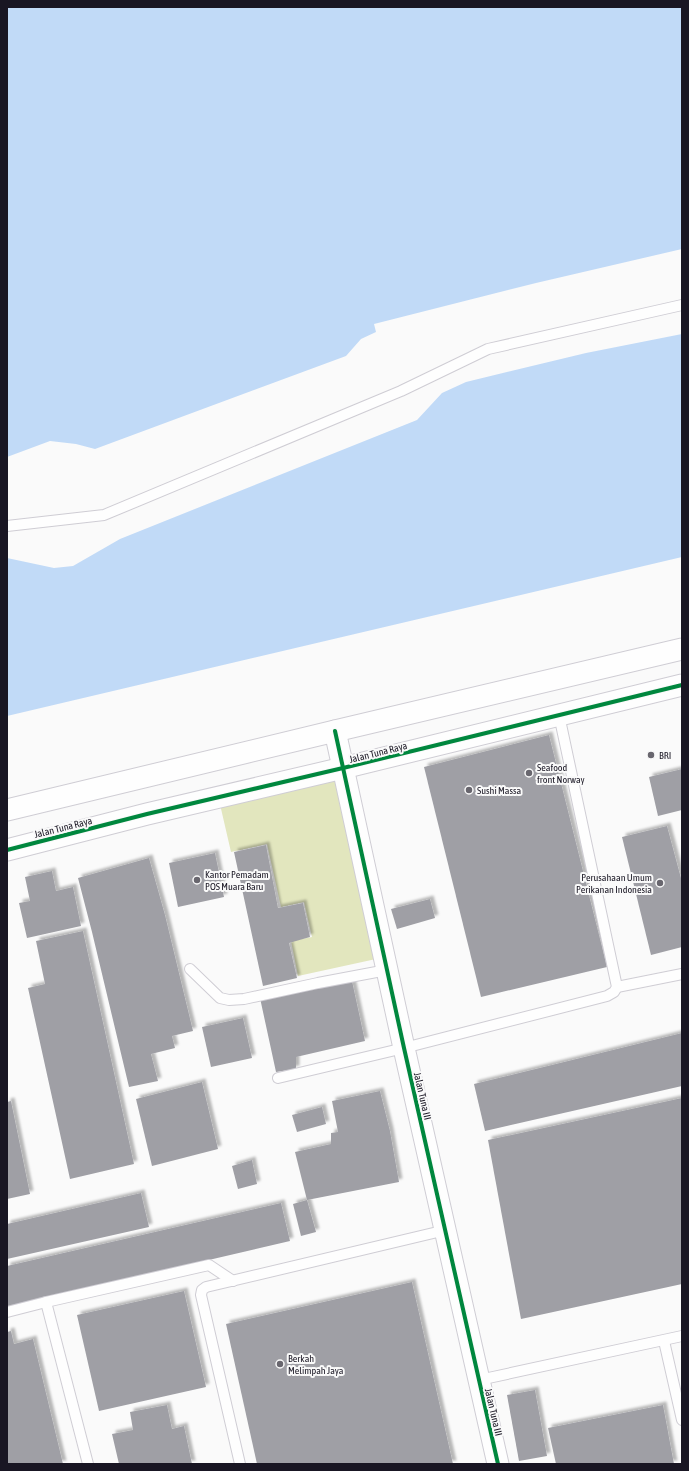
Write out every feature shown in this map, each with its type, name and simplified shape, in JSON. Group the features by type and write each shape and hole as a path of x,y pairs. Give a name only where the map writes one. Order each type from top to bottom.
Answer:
{"street":[{"path":"7,810 335,731 682,650"},
{"name":"Jalan Tuna Raya","path":"7,848 344,768 682,685"},
{"name":"Jalan Tuna III","path":"335,731 404,1048 498,1464"}],"lane":[{"path":"7,526 104,515 401,391 488,349 682,305"},
{"path":"278,1078 404,1048 607,996 614,992 617,987 559,715"},
{"path":"190,969 220,998 229,1000 244,999 387,970"},
{"path":"617,987 682,974"},
{"path":"240,1464 201,1295 202,1290 206,1287 446,1230"},
{"path":"7,1312 210,1265 233,1281"},
{"path":"46,1302 88,1464"},
{"path":"479,1380 682,1336"},
{"path":"664,1341 682,1420"}],"green space":[{"path":"335,775 376,959 298,976 291,941 312,937 304,902 281,907 267,844 231,852 219,800"}],"water":[{"path":"7,7 682,7 682,249 536,283 374,324 376,332 361,339 346,356 95,449 76,444 50,441 7,457"},
{"path":"682,334 682,557 7,716 7,558 54,568 73,566 120,539 417,420 442,393 466,382 586,353"}],"building":[{"path":"549,735 607,967 481,997 424,767"},
{"path":"682,769 682,810 658,816 649,777"},
{"path":"667,826 682,882 682,947 651,955 622,837"},
{"path":"266,845 278,908 303,903 310,937 289,943 297,978 263,986 234,852"},
{"name":"Kantor Pemadam POS Muara Baru","path":"215,853 224,897 178,907 169,863"},
{"path":"149,858 165,915 193,1031 172,1036 175,1048 151,1054 158,1081 129,1087 78,878"},
{"path":"52,871 56,891 73,887 81,926 27,938 19,903 30,901 25,877"},
{"path":"430,899 435,918 397,929 391,909"},
{"path":"83,931 134,1164 70,1179 28,988 45,984 36,941"},
{"path":"352,981 365,1041 296,1057 296,1069 276,1072 260,998"},
{"path":"243,1018 252,1058 211,1067 202,1027"},
{"path":"682,1033 682,1086 485,1131 474,1084"},
{"path":"202,1082 218,1149 152,1166 136,1099"},
{"path":"380,1091 390,1131 399,1182 307,1200 295,1152 331,1144 331,1133 338,1132 332,1101"},
{"path":"682,1098 682,1284 521,1319 488,1140"},
{"path":"11,1101 30,1194 7,1199 7,1102"},
{"path":"322,1107 326,1124 297,1132 292,1115"},
{"path":"252,1160 257,1184 238,1189 232,1166"},
{"path":"141,1193 149,1227 7,1259 7,1224"},
{"path":"307,1200 316,1232 301,1236 293,1204"},
{"path":"281,1203 290,1241 7,1307 7,1266"},
{"path":"412,1282 453,1464 257,1464 226,1324"},
{"path":"184,1291 206,1387 99,1411 77,1315"},
{"path":"11,1331 14,1344 33,1339 63,1464 7,1464 7,1332"},
{"path":"535,1390 547,1456 519,1461 507,1395"},
{"path":"167,1405 172,1429 184,1426 192,1464 119,1464 112,1434 133,1430 130,1412"},
{"path":"663,1405 674,1464 556,1464 548,1428"}],"cycle path":[{"path":"7,850 147,814 343,768 682,685"},
{"path":"335,731 404,1048 498,1464"}],"place":[{"name":"BRI","path":"651,755"},
{"name":"Seafood front Norway","path":"529,773"},
{"name":"Sushi Massa","path":"469,790"},
{"name":"Kantor Pemadam POS Muara Baru","path":"197,880"},
{"name":"Perusahaan Umum Perikanan Indonesia","path":"660,883"},
{"name":"Berkah Melimpah Jaya","path":"280,1364"}]}
